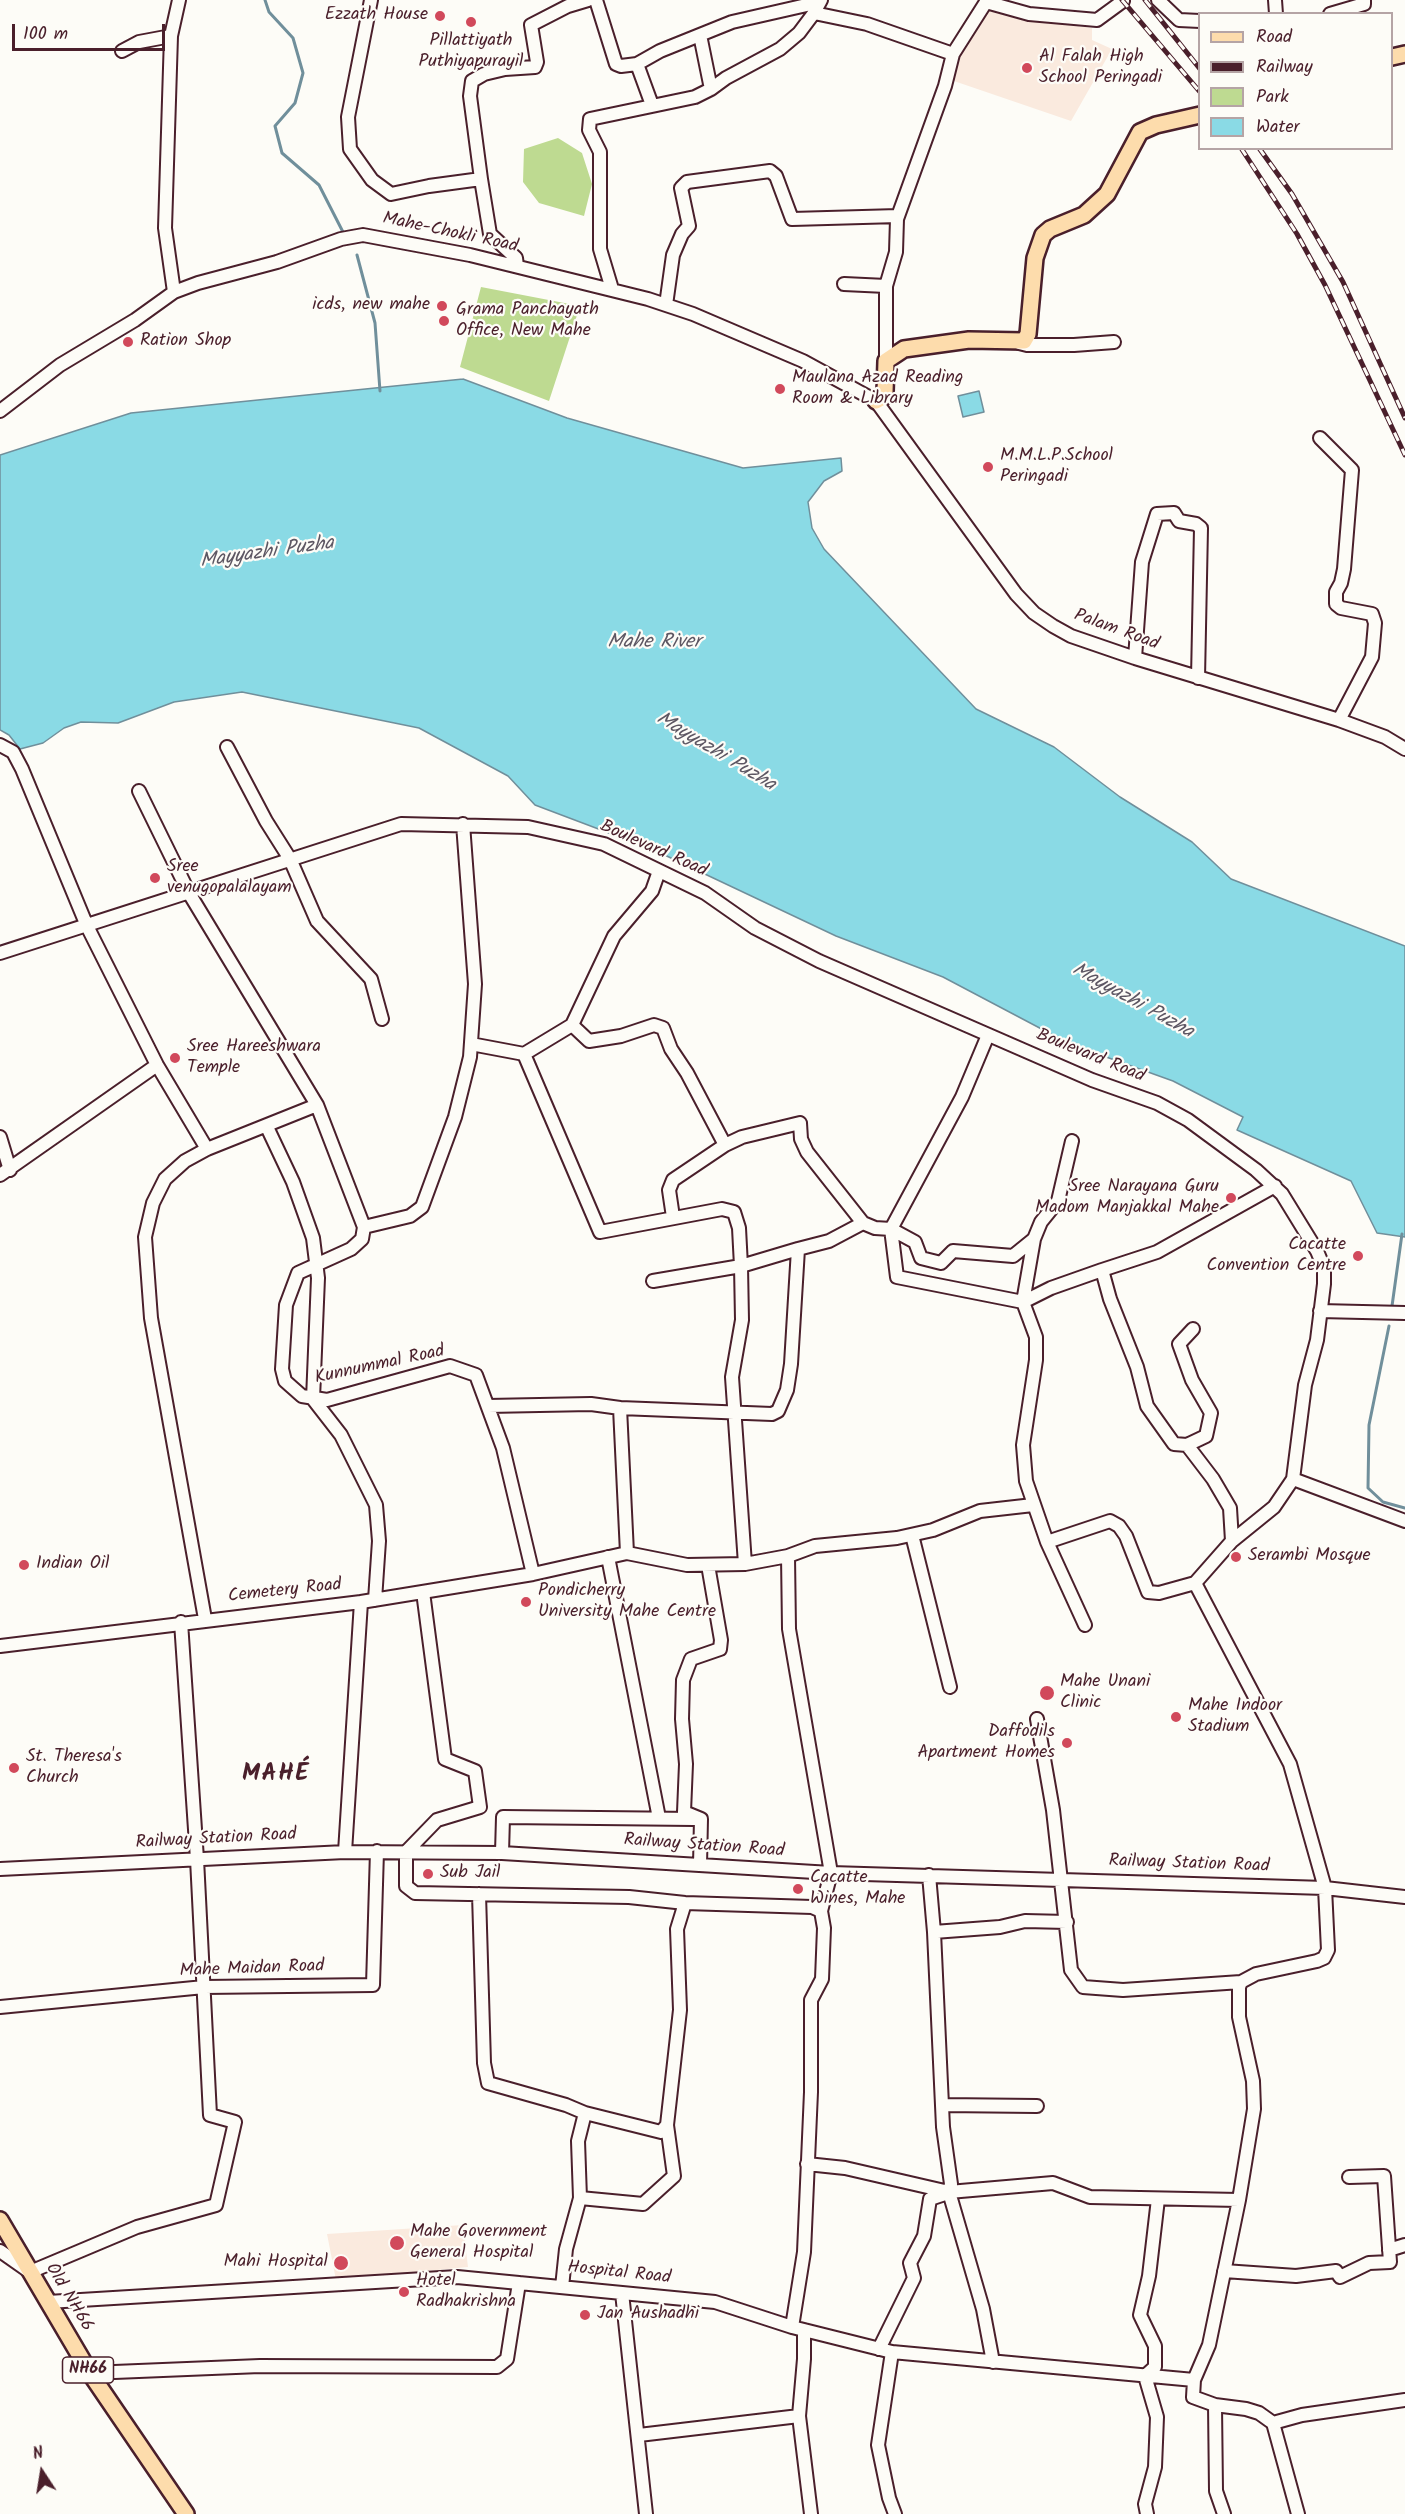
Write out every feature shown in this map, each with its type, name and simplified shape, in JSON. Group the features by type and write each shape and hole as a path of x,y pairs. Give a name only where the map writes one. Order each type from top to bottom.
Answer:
{"main road":[{"path":"876,400 883,397 885,392 886,361 904,349 969,340 1019,343 1028,334 1035,258 1043,235 1050,229 1084,215 1107,194 1140,132 1156,125 1198,115"},
{"name":"Old NH66","path":"0,2220 90,2373 186,2514"}],"street":[{"path":"174,292 165,228 171,36 179,0"},
{"path":"371,0 348,117 350,149 372,180 391,194 481,179"},
{"path":"517,266 516,258 490,234 470,96 472,81 484,74 505,69 534,67 537,62 531,25 568,6 588,0"},
{"path":"596,0 616,64 621,66 637,64 732,22 819,5 953,54"},
{"path":"1158,0 1179,20 1198,21"},
{"path":"1338,12 1364,4 1364,0"},
{"path":"886,361 886,286 896,252 898,216 945,86 953,54 986,2 1029,14 1097,20 1123,1"},
{"path":"612,289 600,249 600,152 589,130 590,119 695,97 780,49 799,33 819,5"},
{"path":"700,35 711,89"},
{"path":"122,51 139,42 171,36"},
{"path":"637,64 652,105"},
{"path":"666,305 673,255 690,223 681,188 687,182 770,171 776,176 792,219 898,216"},
{"name":"Mahe-Chokli Road","path":"0,411 60,365 135,320 174,292 277,262 341,239 363,235 419,244 517,266 612,289 666,305 803,362 876,400"},
{"path":"844,284 886,286"},
{"path":"1019,343 1074,345 1114,342"},
{"name":"Palam Road","path":"876,400 997,569 1034,613 1071,636 1198,678 1339,720 1385,737 1405,749"},
{"path":"1320,438 1352,470 1344,569 1336,592 1336,604 1341,608 1372,614 1376,623 1372,657 1339,720"},
{"path":"1135,658 1142,562 1157,514 1174,513 1179,521 1196,524 1201,528 1198,678"},
{"path":"0,745 13,752 22,769 87,927 158,1065 207,1149"},
{"path":"227,747 266,821 290,858 317,921 371,979 382,1018"},
{"path":"139,791 189,893 317,1105 364,1227 410,1216 422,1207 455,1117 471,1044 475,984 463,824"},
{"name":"Boulevard Road","path":"0,953 87,927 290,858 401,824 528,827 604,844 705,893 755,928 819,961 1092,1080 1158,1103 1188,1120 1275,1186 1288,1202 1317,1251 1324,1268 1317,1340 1305,1385 1293,1479"},
{"path":"471,1044 524,1054 572,1025 614,936 652,891 659,871"},
{"path":"572,1025 589,1041 621,1036 654,1024 663,1028 671,1048 687,1072 725,1145"},
{"path":"988,1035 962,1097 891,1229 897,1277 1023,1302 1051,1288 1157,1252 1275,1186"},
{"path":"524,1054 600,1232 722,1209 734,1212 739,1228 742,1320 740,1342 734,1360 732,1412 745,1564"},
{"path":"0,1137 5,1172 158,1065"},
{"path":"205,1619 151,1318 145,1237 153,1203 165,1179 185,1161 207,1149 267,1127 317,1105"},
{"path":"673,1217 669,1190 673,1180 725,1145 751,1135 800,1123 801,1139 807,1152 863,1223 875,1228 891,1229 915,1242 921,1258 941,1263 953,1251 1013,1256 1034,1239"},
{"path":"267,1127 305,1209 313,1238 318,1288 313,1400 341,1435 376,1505 379,1541 375,1600"},
{"path":"1072,1141 1058,1201 1041,1222 1034,1239 1023,1302 1036,1337 1036,1360 1023,1445 1026,1481 1033,1505 1047,1542 1085,1625"},
{"path":"653,1281 741,1266 829,1241 863,1223"},
{"name":"Kunnummal Road","path":"364,1227 362,1239 351,1249 298,1273 286,1305 282,1369 285,1381 302,1396 313,1400 327,1400 450,1366 476,1375 503,1448 533,1574"},
{"path":"488,1406 555,1404 772,1414 781,1406 790,1364 798,1249"},
{"path":"1102,1270 1110,1299 1137,1367 1147,1406 1174,1444 1187,1445 1206,1436 1211,1413 1192,1380 1179,1344 1193,1329"},
{"path":"1320,1311 1405,1313"},
{"path":"620,1407 627,1553"},
{"path":"1187,1445 1213,1479 1230,1508 1232,1541"},
{"path":"1047,1542 1110,1521 1119,1526 1126,1536 1148,1592 1159,1593 1195,1583 1232,1541 1274,1507 1293,1479 1405,1521"},
{"path":"361,1602 533,1574 627,1553 687,1565 745,1564 788,1556 815,1546 912,1535 933,1530 980,1511 1033,1505"},
{"path":"912,1535 950,1687"},
{"path":"788,1556 789,1629 831,1873 821,1911 824,1928 822,1979 811,2000 811,2092 798,2329 804,2359 799,2416 811,2514"},
{"path":"608,1557 659,1818"},
{"path":"701,1819 684,1812 686,1764 682,1719 683,1680 691,1659 720,1649 721,1640 708,1565"},
{"path":"1037,1719 1053,1810 1071,1970 1083,1987 1123,1990 1240,1982 1256,1974 1324,1958 1328,1950 1325,1887 1290,1764 1195,1583"},
{"path":"423,1592 445,1759 475,1771 480,1807 437,1820 406,1852 406,1886 415,1893 629,1897 684,1903 812,1908 821,1911"},
{"name":"Cemetery Road","path":"0,1646 205,1619 361,1602 345,1852"},
{"path":"0,2252 30,2272 137,2227 216,2205 235,2122 210,2115 197,1859 181,1622"},
{"path":"502,1853 503,1817 701,1819"},
{"path":"700,1865 701,1819"},
{"name":"Mahe Maidan Road","path":"0,2007 204,1987 373,1985 377,1851"},
{"name":"Railway Station Road","path":"0,1869 345,1852 502,1853 831,1873 1325,1887 1405,1897"},
{"path":"929,1875 942,2105 951,2184 949,2192 983,2309 993,2362"},
{"path":"479,1894 484,2051 488,2083 566,2105 585,2113 661,2132 667,2126"},
{"path":"580,2198 643,2204 674,2176 667,2126 680,2010 677,1929 684,1903"},
{"path":"934,1932 1000,1927 1026,1921 1067,1922"},
{"path":"1240,1982 1239,2017 1253,2081 1254,2109 1239,2200 1209,2345 1194,2380 1193,2397 1215,2405 1259,2413 1273,2423 1298,2514"},
{"path":"942,2105 1037,2106"},
{"path":"561,2287 566,2249 580,2198 578,2142 585,2113"},
{"path":"807,2164 845,2168 949,2192"},
{"path":"1224,2271 1296,2276 1336,2271 1340,2277 1369,2263 1390,2262 1384,2176 1349,2177"},
{"path":"879,2349 914,2278 910,2263 924,2236 930,2199 949,2192 1053,2183 1090,2197 1158,2199 1192,2197 1239,2200"},
{"path":"1147,2514 1145,2504 1155,2467 1157,2417 1145,2376 1155,2367 1155,2346 1140,2315 1149,2276 1158,2199"},
{"path":"1389,2250 1405,2245"},
{"name":"Hospital Road","path":"48,2302 457,2277 715,2302 798,2329 892,2352 1194,2380"},
{"path":"90,2373 260,2366 496,2367 507,2359 519,2283"},
{"path":"622,2293 646,2514"},
{"path":"892,2352 878,2445 888,2498 895,2514"},
{"path":"1273,2423 1302,2415 1405,2400"},
{"path":"1215,2405 1216,2491 1224,2514"},
{"path":"639,2435 799,2416"}],"shaded area":[{"name":"Al Falah High School Peringadi","path":"986,8 1033,20 1092,28 1092,40 1112,49 1071,121 951,80 957,57"},
{"name":"Mahe Government General Hospital","path":"463,2225 468,2267 336,2280 327,2234"}],"green space":[{"path":"558,138 582,153 592,184 584,216 539,203 523,182 524,149"},
{"path":"481,287 580,306 549,401 460,367"}],"water":[{"name":"Mahe River","path":"463,379 567,418 743,468 841,458 842,471 824,481 808,502 812,528 824,549 976,709 1054,747 1120,797 1192,842 1231,879 1405,946 1405,1237 1377,1233 1351,1181 1237,1130 1243,1117 1173,1081 1070,1044 943,977 836,936 654,850 535,805 508,776 419,728 242,692 174,702 118,723 81,722 64,728 43,743 20,749 9,735 0,730 0,455 131,413"},
{"path":"979,391 984,412 963,417 958,396"}],"waterway":[{"path":"265,0 269,12 293,38 303,73 295,103 275,126 282,153 319,185 345,236"},
{"path":"357,255 375,323 380,391"},
{"path":"1392,1306 1402,1234"},
{"path":"1389,1326 1369,1425 1368,1488 1383,1502 1405,1508"}],"railway":[{"path":"1122,0 1198,90"},
{"path":"1145,0 1198,66"},
{"path":"1242,150 1297,234 1325,285 1405,455"},
{"path":"1260,150 1292,194 1343,282 1405,418"}],"place":[{"name":"Ezzath House","path":"440,16"},
{"name":"Pillattiyath Puthiyapurayil","path":"471,22"},
{"name":"Al Falah High School Peringadi","path":"1027,68"},
{"name":"icds, new mahe","path":"442,306"},
{"name":"Grama Panchayath Office, New Mahe","path":"444,321"},
{"name":"Ration Shop","path":"128,342"},
{"name":"Maulana Azad Reading Room & Library","path":"780,389"},
{"name":"M.M.L.P.School Peringadi","path":"988,467"},
{"name":"Sree venugopalalayam","path":"155,878"},
{"name":"Sree Hareeshwara Temple","path":"175,1058"},
{"name":"Sree Narayana Guru Madom Manjakkal Mahe","path":"1231,1198"},
{"name":"Cacatte Convention Centre","path":"1358,1256"},
{"name":"Serambi Mosque","path":"1236,1557"},
{"name":"Indian Oil","path":"24,1565"},
{"name":"Pondicherry University Mahe Centre","path":"526,1602"},
{"name":"Mahe Unani Clinic","path":"1047,1693"},
{"name":"Mahe Indoor Stadium","path":"1176,1717"},
{"name":"Daffodils Apartment Homes","path":"1067,1743"},
{"name":"St. Theresa's Church","path":"14,1768"},
{"name":"Sub Jail","path":"428,1874"},
{"name":"Cacatte Wines, Mahe","path":"798,1889"},
{"name":"Mahe Government General Hospital","path":"397,2243"},
{"name":"Mahi Hospital","path":"341,2263"},
{"name":"Hotel Radhakrishna","path":"404,2292"},
{"name":"Jan Aushadhi","path":"585,2315"}],"district":[{"name":"MAHÉ","path":"276,1776"}],"water label":[{"name":"Mayyazhi Puzha","path":"267,554"},
{"name":"Mayyazhi Puzha","path":"715,753"},
{"name":"Mayyazhi Puzha","path":"1132,1002"}]}
